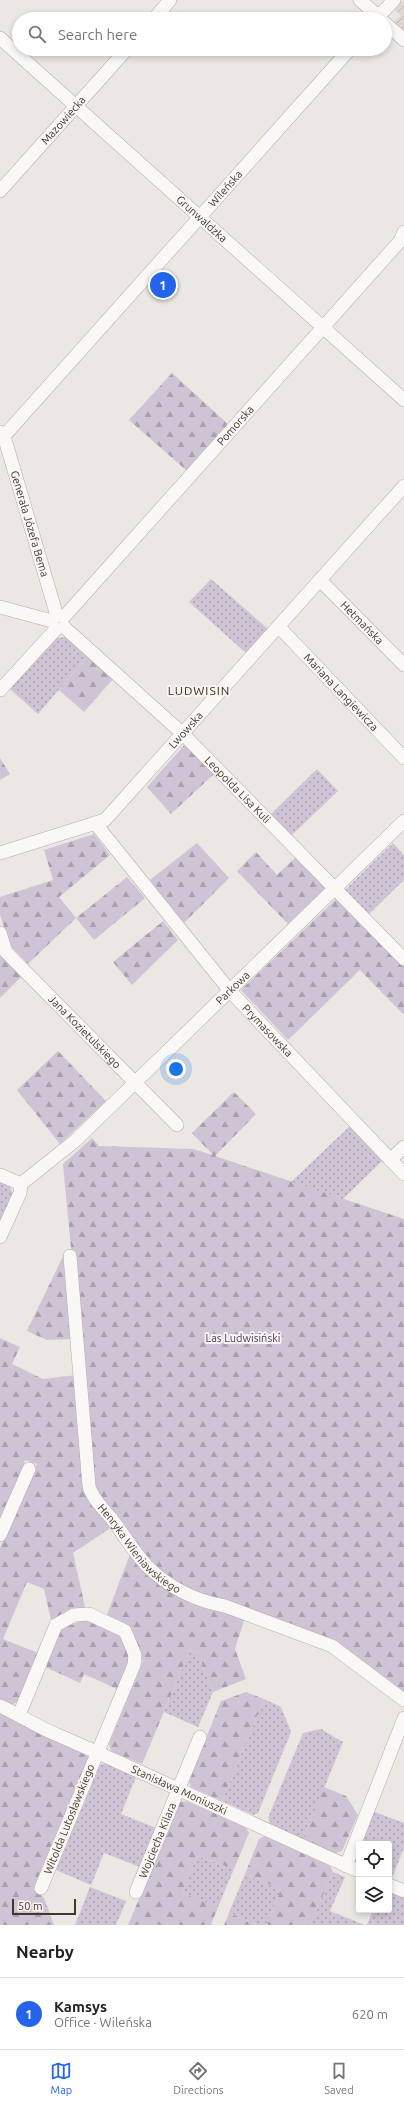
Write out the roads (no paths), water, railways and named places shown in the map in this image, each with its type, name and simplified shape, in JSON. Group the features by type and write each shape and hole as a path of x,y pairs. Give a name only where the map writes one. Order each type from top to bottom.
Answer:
{"street":[{"path":"160,12 170,0"},
{"path":"360,0 373,12"},
{"path":"385,12 394,0"},
{"path":"392,30 404,40"},
{"name":"Grunwaldzka","path":"0,38 12,49"},
{"name":"Grunwaldzka","path":"20,56 404,400"},
{"name":"Mazowiecka","path":"0,191 121,56"},
{"name":"Wileńska","path":"2,434 200,218 344,56"},
{"name":"Pomorska","path":"0,690 59,622 403,238"},
{"name":"Generała Józefa Bema","path":"2,434 59,622"},
{"name":"Lwowska","path":"0,853 105,820 404,486"},
{"name":"Hetmańska","path":"320,580 404,665"},
{"path":"0,606 59,622"},
{"name":"Leopolda Lisa Kuli","path":"59,622 183,734 404,959"},
{"name":"Mariana Langiewicza","path":"279,627 404,758"},
{"name":"Parkowa","path":"21,1184 61,1154 136,1083 404,821"},
{"name":"Prymasowska","path":"95,823 230,991 404,1174"},
{"name":"Jana Kozietulskiego","path":"0,933 6,952 177,1125"},
{"path":"390,1160 404,1147"},
{"path":"0,1175 21,1184 20,1193 0,1237"},
{"name":"Henryka Wieniawskiego","path":"70,1256 89,1486 97,1500 147,1566 182,1592 210,1603 225,1606 332,1646 404,1700"},
{"path":"0,1535 29,1469"},
{"name":"Witolda Lutosławskiego","path":"19,1715 56,1625 74,1615 89,1614 125,1632 135,1659 41,1888"},
{"name":"Stanisława Moniuszki","path":"0,1706 58,1736 96,1751 258,1827 356,1871"},
{"path":"346,1866 404,1718"},
{"name":"Wojciecha Kilara","path":"136,1892 200,1737"},
{"path":"392,1886 404,1891"}],"place":[{"name":"Kamsys","path":"163,285"}],"district":[{"name":"LUDWISIN","path":"199,691"}],"park label":[{"name":"Las Ludwisiński","path":"243,1338"}]}
